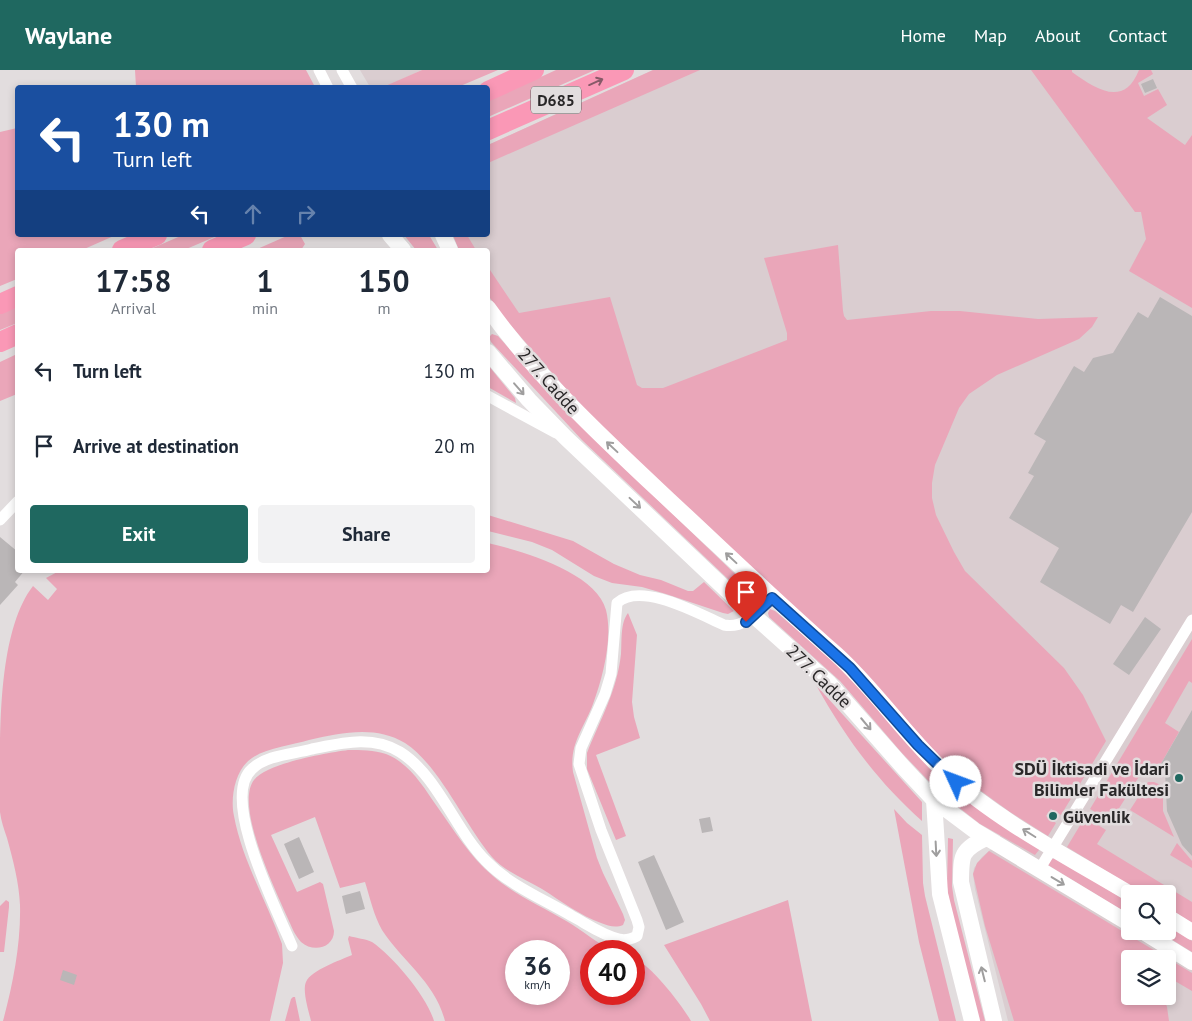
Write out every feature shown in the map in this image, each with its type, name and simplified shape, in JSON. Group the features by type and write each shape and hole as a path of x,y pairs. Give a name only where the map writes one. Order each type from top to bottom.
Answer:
{"highway":[{"name":"D685","path":"490,90 534,70"},
{"name":"D685","path":"490,129 624,70"},
{"path":"127,248 151,237"},
{"path":"217,248 241,237"},
{"path":"0,304 15,297"},
{"path":"0,342 15,335"}],"street":[{"path":"320,70 327,85"},
{"path":"342,70 350,85"},
{"path":"392,237 401,248"},
{"name":"277. Cadde","path":"492,322 594,429 772,598 855,673 918,745 946,773 981,802 1121,889"},
{"name":"277. Cadde","path":"490,354 529,400 566,438 753,616 829,683 934,800 986,838 1121,919"},
{"path":"490,397 566,438"},
{"path":"0,520 15,505"},
{"path":"292,946 254,856 247,833 242,800 246,778 253,767 268,760 354,741 366,741 388,747 408,758 434,788 476,850 486,862 509,880 608,936 626,940 636,936 639,927 637,920 601,830 579,764 581,748 605,694 611,674 617,603 622,598 628,596 669,601 730,626 742,624 772,598"},
{"path":"1039,870 1192,620"},
{"path":"934,800 940,894 972,1021"},
{"path":"986,838 969,847 963,854 960,882 994,1021"},
{"path":"1176,922 1192,932"},
{"path":"1157,940 1192,962"}],"shaded area":[{"path":"135,70 306,70 314,85 136,85"},
{"path":"360,70 422,70 390,85 369,85"},
{"path":"422,70 498,70 463,85 388,85"},
{"path":"556,70 595,70 490,116 490,100"},
{"path":"653,70 1192,70 1192,1021 1008,1021 975,889 973,874 974,868 982,857 997,844 1010,812 978,790 490,297 490,248 458,248 454,237 490,237 490,144"},
{"path":"653,70 700,70 490,162 490,144"},
{"path":"1031,70 1072,70 1072,72 1100,89 1118,92 1126,89 1133,82 1139,70 1151,70 1153,74 1138,83 1144,96 1158,89 1167,105 1147,118 1185,145 1192,135 1192,308 1129,271 1146,239 1141,212 1135,212"},
{"path":"15,128 15,237 111,237 87,248 15,248 15,280 0,286 0,132"},
{"path":"178,237 214,237 189,248 153,248"},
{"path":"284,237 301,237 305,244 302,248 260,248"},
{"path":"406,237 430,237 437,248 414,248"},
{"path":"454,237 468,237 475,248 458,248"},
{"path":"838,245 843,311 847,320 931,311 960,311 1038,319 1098,317 1092,327 1079,339 997,375 969,394 959,408 935,465 932,483 932,498 936,515 965,571 1064,668 1083,695 1106,741 1061,815 1051,809 1046,816 1056,823 1048,836 1010,812 959,775 593,420 500,313 490,298 490,270 519,313 610,297 637,385 642,388 663,388 787,340 787,333 764,258"},
{"path":"15,308 15,324 0,330 0,314"},
{"path":"492,334 498,336 561,407 756,594 756,597 750,600 582,440 491,342 490,336"},
{"path":"15,355 15,395 0,401 0,362"},
{"path":"490,367 515,398 516,403 490,388"},
{"path":"490,516 573,541 614,564 688,591 693,591 704,582 734,611 728,614 723,613 642,587 612,583 594,576 552,550 532,542 490,532"},
{"path":"490,544 537,558 573,574 588,585 599,597 606,610 608,621 608,645 600,682 593,704 578,736 572,762 573,772 597,858 623,914 625,920 623,925 609,926 586,916 497,862 482,844 441,780 418,753 405,743 394,737 370,732 333,735 280,747 252,758 241,769 233,793 234,816 243,849 282,944 283,963 270,1021 3,1021 16,963 20,919 15,871 0,812 0,745 4,672 14,624 22,603 33,586 48,600 57,589 46,578 55,573 490,573"},
{"path":"770,609 775,611 832,660 1039,847 1035,855 980,824 939,792 901,752 840,681 769,617"},
{"path":"628,613 637,635 632,702 640,738 596,755 626,836 616,840 587,769 587,753 616,680 621,654 623,627"},
{"path":"1192,639 1192,683 1189,681 1165,723 1179,732 1158,769 1147,764 1111,821 1090,809"},
{"path":"816,685 922,802 922,821 863,758 838,723"},
{"path":"348,750 367,750 386,754 402,763 421,783 470,852 485,869 520,895 568,922 595,940 580,940 580,1005 645,1005 645,966 681,1005 691,1021 445,1021 434,995 379,925 365,882 340,888 315,817 271,835 297,892 320,882 323,884 334,931 333,937 327,945 317,948 301,942 294,932 261,855 254,832 249,793 254,780 261,774 284,764 312,756"},
{"path":"1148,782 1154,782 1163,786 1163,811 1174,837 1130,810"},
{"path":"894,809 922,835 925,896 956,1021 939,1021 919,942"},
{"path":"1085,817 1106,830 1097,844 1164,885 1129,885 1067,847"},
{"path":"948,838 953,839 952,886 954,900 985,1021 979,1021 949,901 947,887"},
{"path":"1177,843 1192,861 1192,868 1170,855"},
{"path":"989,851 1121,930 1121,940 1137,940 1154,950 1121,950 1121,1005 1166,1005 1169,1021 1014,1021 985,926 973,874 977,863"},
{"path":"1055,858 1121,898 1121,910 1048,865"},
{"path":"1176,892 1192,902 1192,923 1176,913"},
{"path":"6,900 9,902 9,907 4,952 0,952 0,906"},
{"path":"788,900 812,1021 710,1021 664,945"},
{"path":"1176,931 1192,941 1192,952 1173,940 1176,940"},
{"path":"349,936 372,942 390,957 417,989 434,1021 311,1021 305,996 306,982 314,973 352,955"},
{"path":"1176,963 1192,973 1192,991 1176,982"},
{"path":"295,997 300,1021 285,1021 291,999"}],"building":[{"path":"1153,79 1157,88 1145,93 1141,84"},
{"path":"1160,297 1192,316 1192,512 1133,612 1121,605 1110,624 1040,582 1059,548 1009,518 1034,476 1028,473 1046,441 1034,434 1074,366 1084,372 1093,358 1113,353 1138,312 1148,318"},
{"path":"0,537 15,550 15,573 22,573 15,582 18,585 0,605"},
{"path":"1145,617 1161,629 1129,675 1113,664"},
{"name":"SDÜ İktisadi ve İdari Bilimler Fakültesi","path":"1192,710 1192,856 1182,845 1167,811 1165,772 1158,769"},
{"path":"710,817 713,831 702,833 699,819"},
{"path":"299,837 314,872 299,879 284,844"},
{"path":"654,855 684,922 666,930 638,862"},
{"path":"360,891 365,909 346,914 342,896"},
{"path":"63,970 77,975 74,985 60,980"}],"place":[{"name":"SDÜ İktisadi ve İdari Bilimler Fakültesi","path":"1179,778"},
{"name":"Güvenlik","path":"1053,816"}],"route":[{"path":"746,622 772,598 850,668 918,745 956,782"}]}
